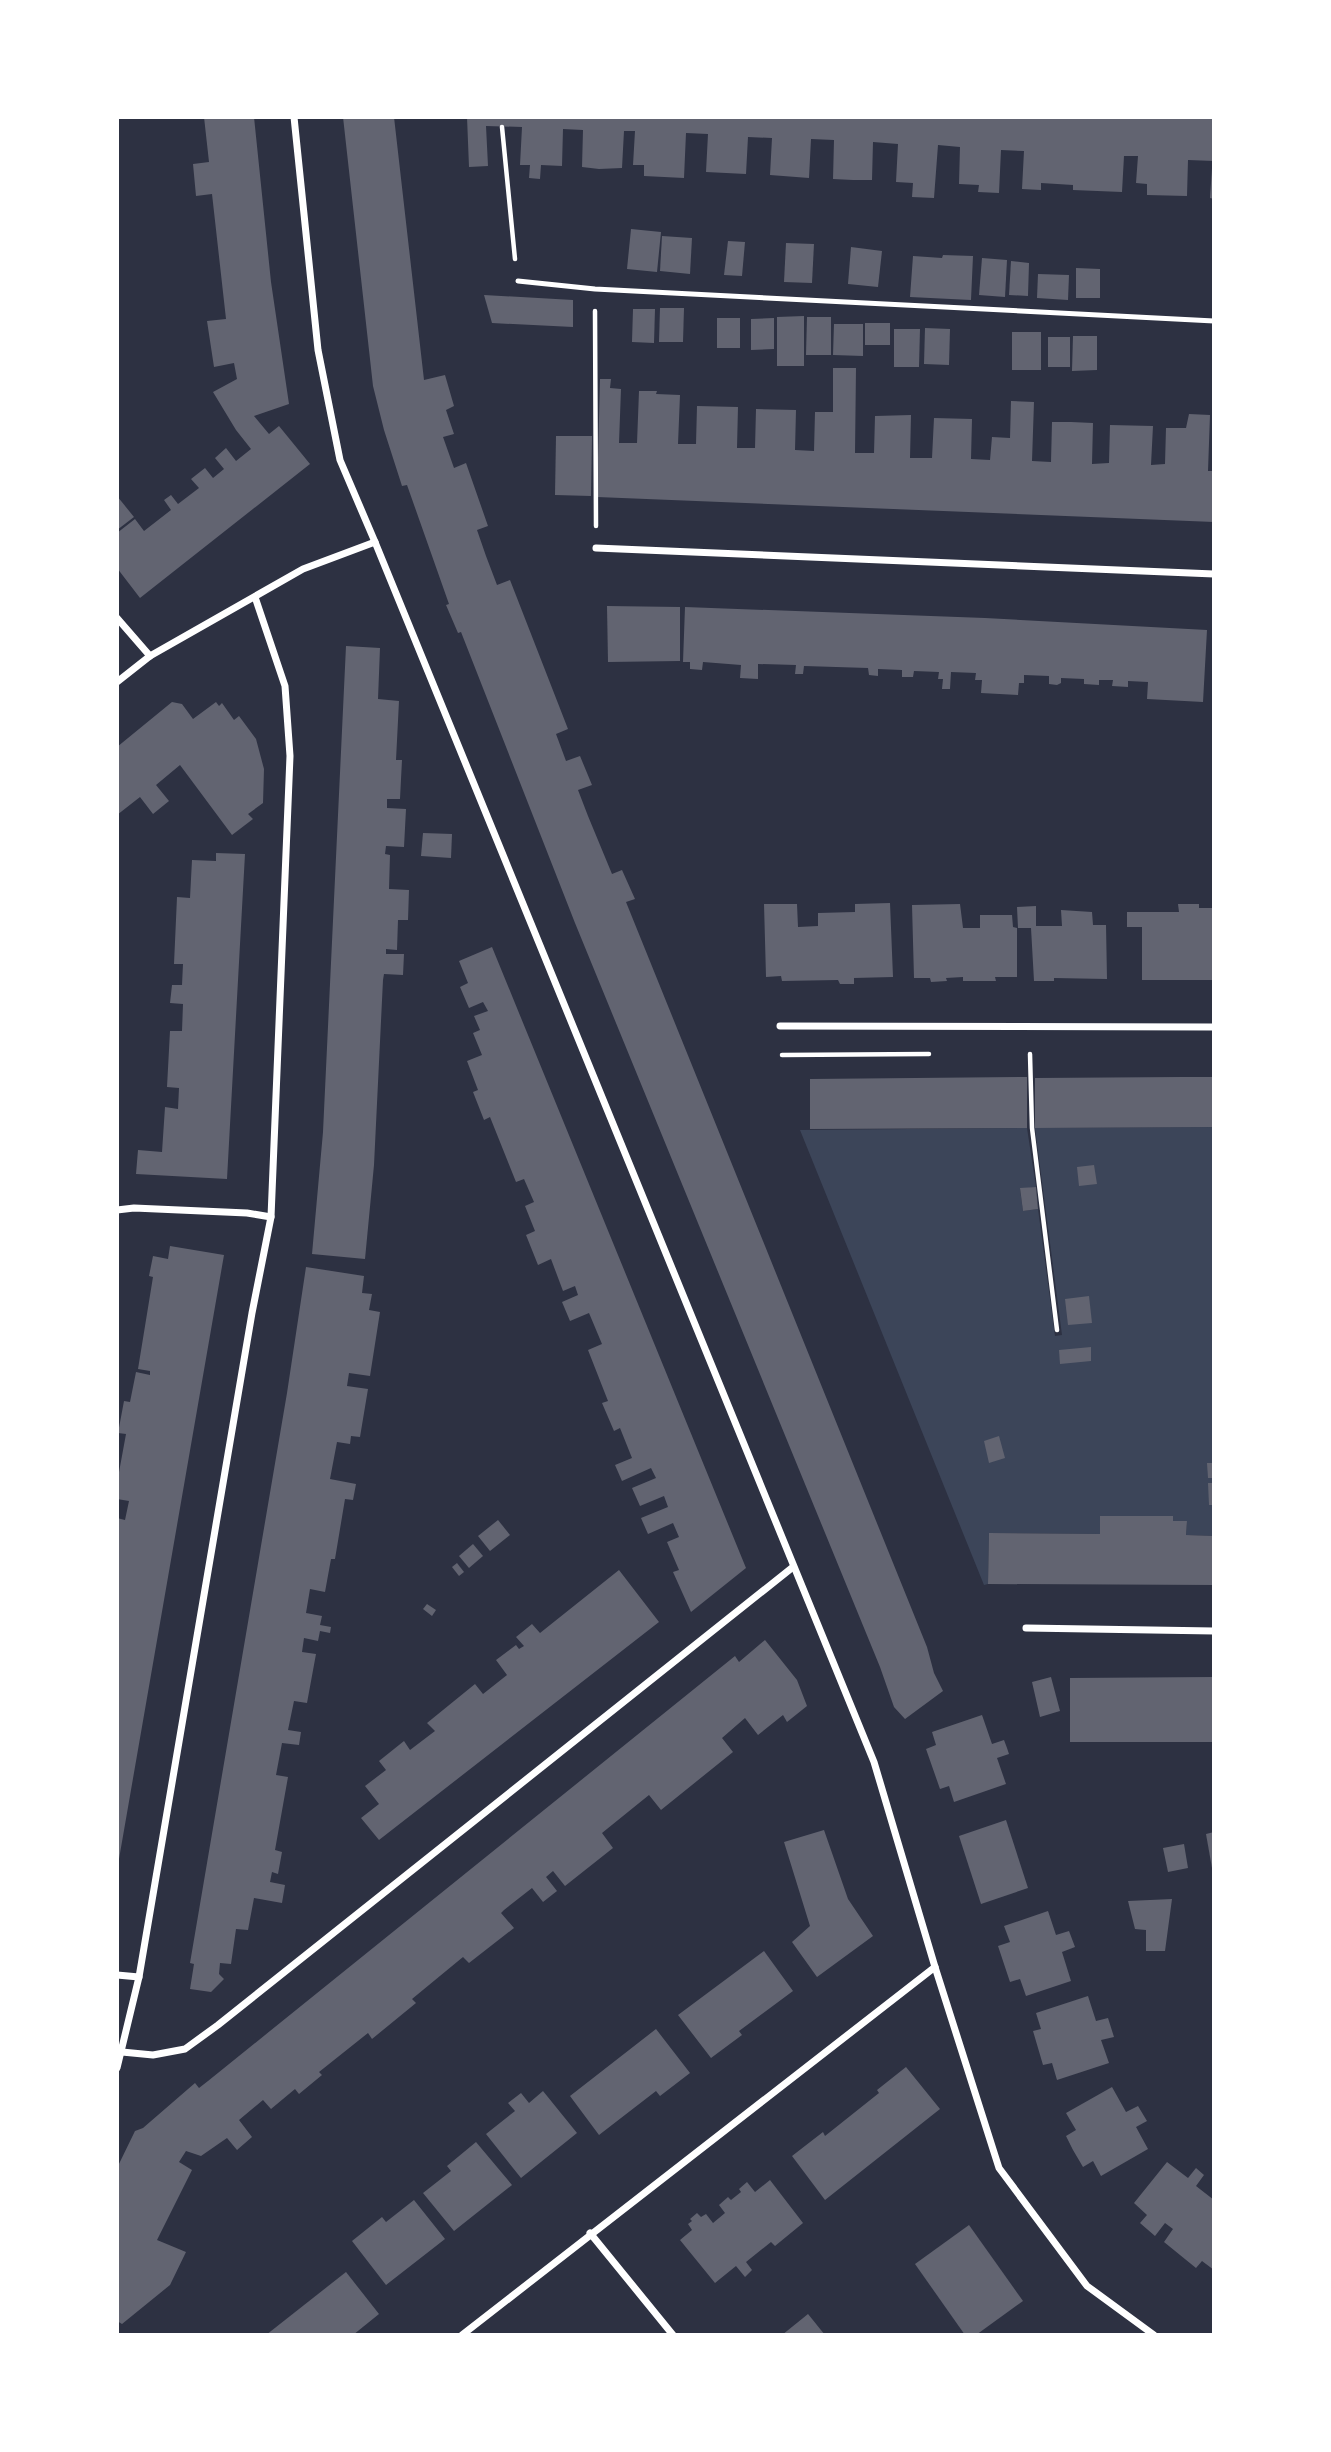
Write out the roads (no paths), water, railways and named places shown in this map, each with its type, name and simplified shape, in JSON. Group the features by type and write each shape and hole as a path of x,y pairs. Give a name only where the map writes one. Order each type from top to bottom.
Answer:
{"street":[{"path":"294,117 320,364 340,460 874,1762 999,2168 1087,2286 1154,2335"},
{"path":"117,682 150,656 303,569 375,542"},
{"path":"596,548 1214,574"},
{"path":"117,2068 139,1977 252,1313 271,1217 290,756 285,686 256,597"},
{"path":"117,618 150,656"},
{"path":"780,1026 1214,1027"},
{"path":"117,1210 134,1208 247,1213 271,1217"},
{"path":"122,2052 153,2055 185,2049 793,1567"},
{"path":"1026,1628 1214,1631"},
{"path":"462,2335 935,1967"},
{"path":"117,1975 139,1977"},
{"path":"590,2233 673,2335"}],"lane":[{"path":"517,281 595,289 1214,321"}]}
